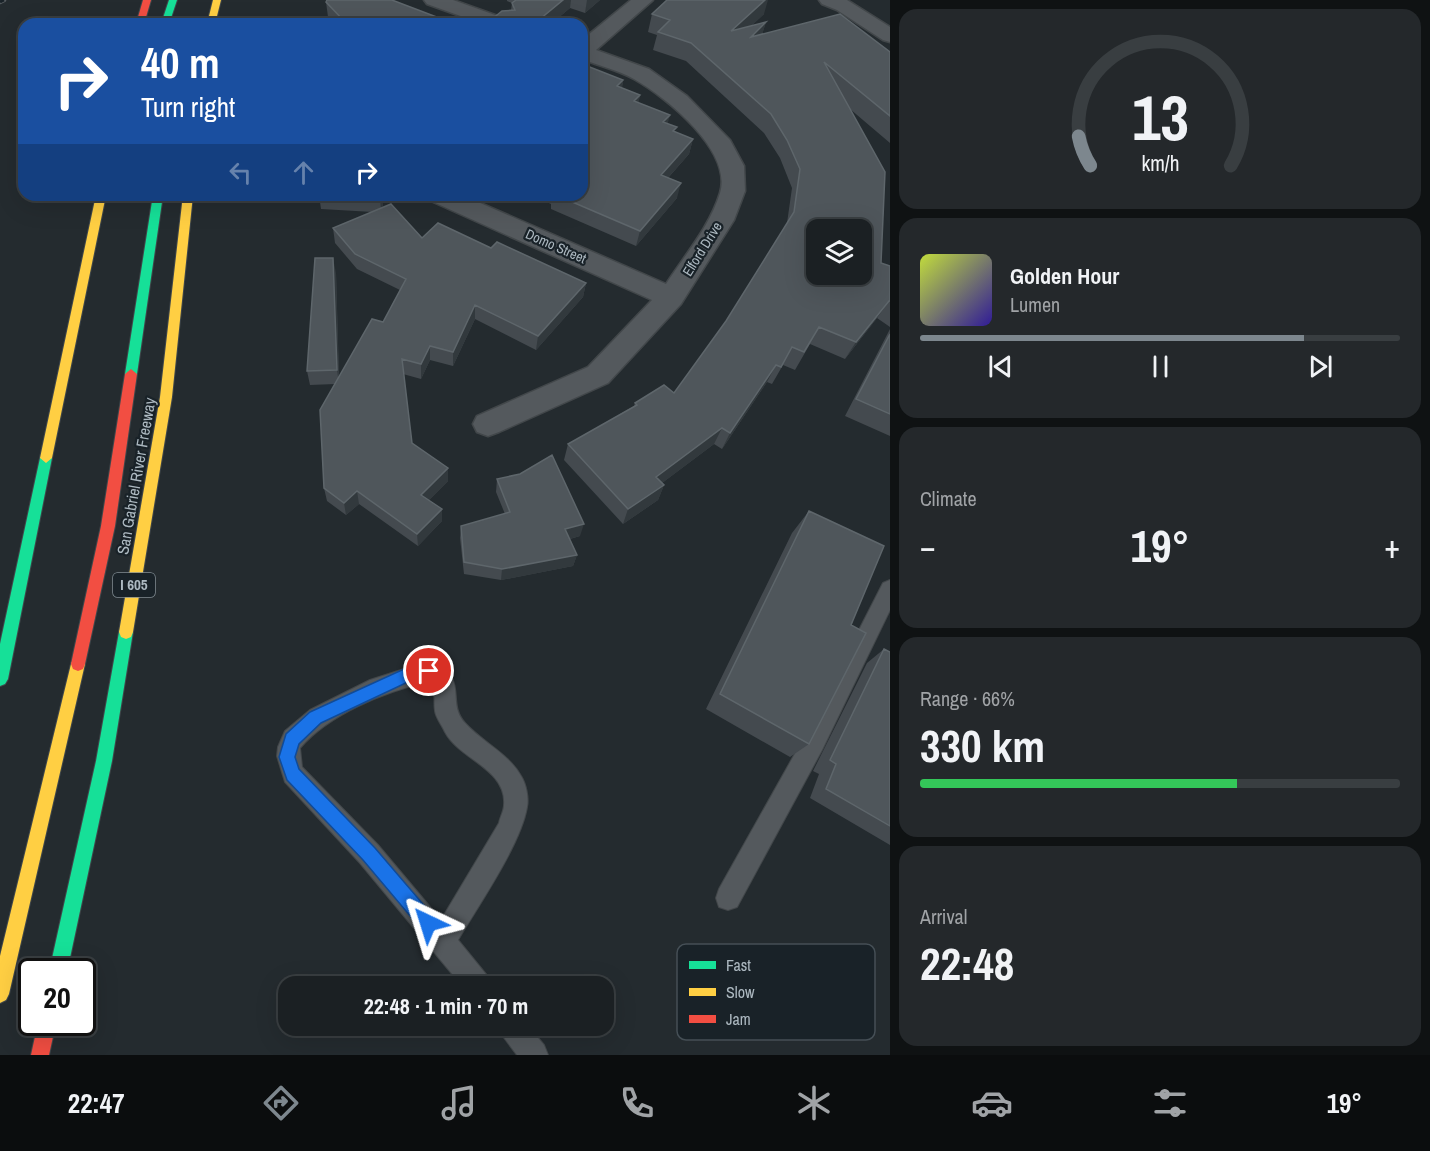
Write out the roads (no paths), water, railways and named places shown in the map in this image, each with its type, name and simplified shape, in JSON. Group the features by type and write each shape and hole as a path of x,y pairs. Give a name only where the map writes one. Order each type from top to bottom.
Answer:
{"highway":[{"path":"142,18 147,0"},
{"path":"167,18 173,0"},
{"path":"212,18 217,0"},
{"path":"0,679 100,201"},
{"path":"0,994 57,759 108,526 157,201"},
{"name":"San Gabriel River Freeway","path":"61,958 104,761 162,420 187,201"},
{"path":"40,1055 44,1036"}],"street":[{"path":"434,0 485,18"},
{"path":"588,47 643,0"},
{"path":"829,0 844,6 890,36"},
{"name":"Elford Drive","path":"488,424 598,375 671,297 721,220 733,191 732,166 718,140 680,100 641,74 588,54"},
{"name":"Domo Street","path":"454,201 671,297"}],"lane":[{"path":"728,898 814,742 890,589"},
{"path":"443,941 509,828 516,805 513,784 502,769 456,730 446,711 446,693 441,679 429,671 409,674 316,718 292,740 287,757 293,774 369,854 471,976"},
{"path":"519,1036 534,1055"}],"railway":[{"path":"0,2 4,0"}]}
